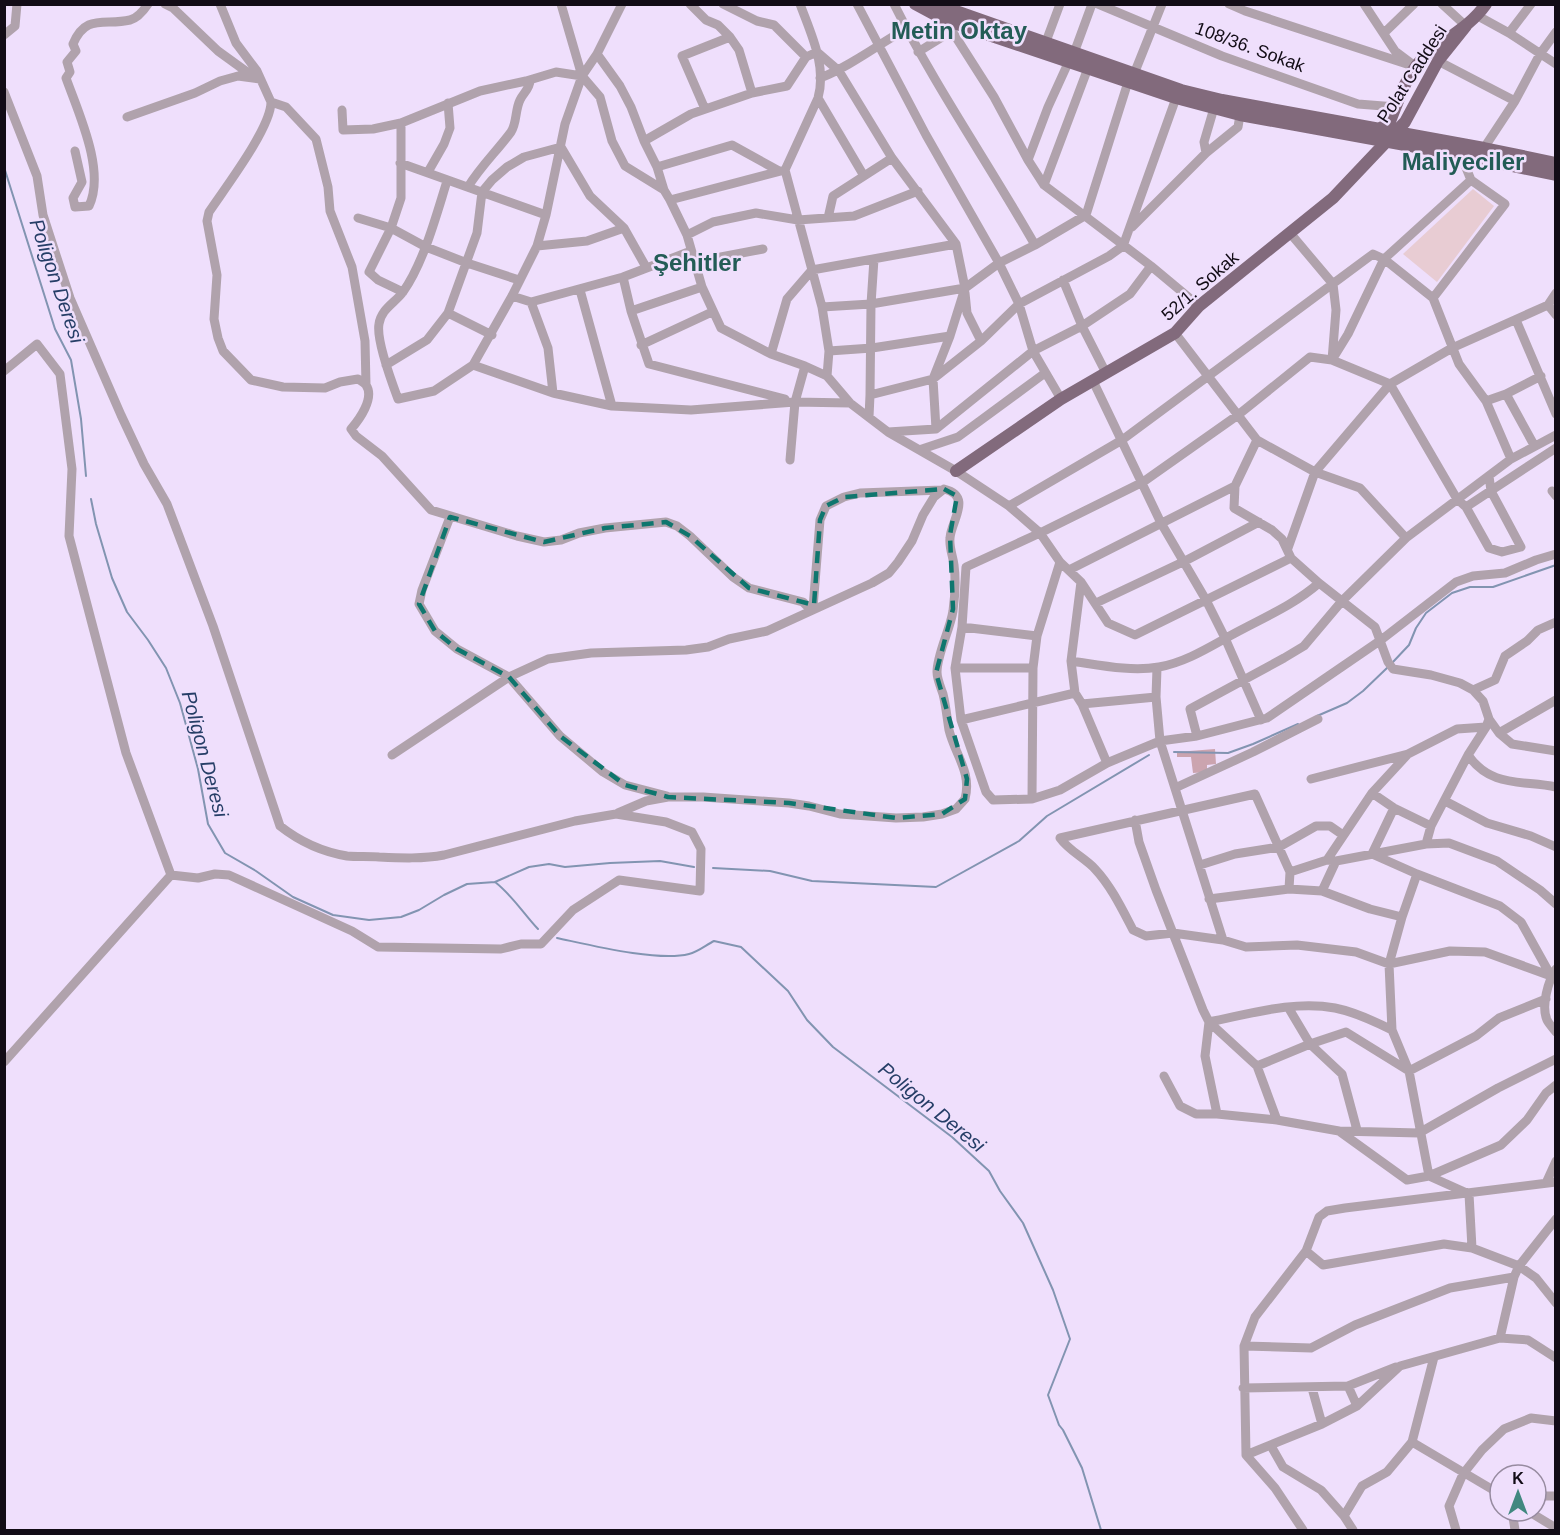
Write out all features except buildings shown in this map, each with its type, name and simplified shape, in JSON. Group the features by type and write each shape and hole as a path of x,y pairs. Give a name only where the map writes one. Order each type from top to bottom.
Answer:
{"main road":[{"path":"915,4 941,18 1045,47"},
{"path":"936,4 1131,78 1176,98 1240,115 1363,138 1393,134"},
{"name":"Polat Caddesi","path":"1393,134 1396,107 1403,87 1416,67 1425,56 1478,16 1485,4"},
{"name":"Polat Caddesi","path":"1393,134 1405,122 1438,61 1466,26"},
{"path":"1071,57 1088,68 1222,100 1461,149 1556,175"},
{"name":"52/1. Sokak","path":"956,471 1061,399 1175,333 1199,306 1333,198 1393,134"},
{"path":"1363,138 1370,148 1369,161"},
{"path":"1461,149 1484,148 1556,164"}],"street":[{"path":"4,35 15,26 17,4"},
{"path":"75,151 82,182 74,198 75,207 89,206 94,195 93,158 66,78 70,72 67,62 76,51 73,44 78,32 91,23 132,20 148,4"},
{"path":"165,4 173,8 218,51 248,72 259,75"},
{"path":"220,4 236,44 259,75 272,102 271,110 252,149 209,212 207,220 217,275 214,319 218,338 223,351 251,381 283,387 325,388 340,382 358,379 366,385"},
{"path":"561,4 582,76 600,97 612,141 625,166 664,190"},
{"path":"447,181 426,247 403,292 381,314 378,326 386,365 398,399 434,391 473,366 492,334 537,246 546,215 565,124 582,76 597,54 622,4"},
{"path":"690,4 706,20 718,25 730,37 739,50 752,93"},
{"path":"723,4 757,21 774,26 806,57"},
{"path":"800,4 817,52 821,87 818,98 782,170 822,307 828,351 827,376"},
{"path":"857,4 926,135 999,263 1019,304 1033,351 1061,399"},
{"path":"894,4 918,52 1035,245"},
{"path":"1045,47 1060,4"},
{"path":"1028,160 1092,4"},
{"name":"108/36. Sokak","path":"1098,4 1222,56 1358,104 1396,107"},
{"path":"822,307 871,304 965,288 999,263 1086,215 1131,78 1162,4"},
{"path":"1229,4 1416,67"},
{"path":"1364,4 1395,51 1416,67"},
{"path":"1384,33 1414,4"},
{"path":"1442,4 1466,26"},
{"path":"1509,33 1531,4"},
{"path":"1478,16 1556,64"},
{"path":"820,78 839,71 878,44 906,29"},
{"path":"918,52 952,31 1044,185 1086,215 1199,306"},
{"path":"1484,148 1515,101 1540,54 1556,32"},
{"path":"705,109 682,56 730,37"},
{"path":"644,141 691,114 752,93 787,86 806,57 817,52"},
{"path":"817,52 839,71 892,158 956,244 965,288 967,313 981,341"},
{"path":"597,54 620,86 631,107 644,141 657,166 664,190 687,235 702,287 721,328 771,354 827,376 850,402 888,432 956,471 1009,506 1040,533 1060,562 1081,582 1108,623 1135,635 1206,600 1289,553 1315,472 1390,384 1452,348 1548,305 1556,293"},
{"path":"1438,61 1515,101"},
{"path":"1044,185 1088,68"},
{"path":"342,110 343,130 373,129 401,123 480,91 556,72 582,76"},
{"path":"127,117 195,93 220,81 238,76 259,75"},
{"path":"468,188 480,169 511,131 517,106 530,86 530,80"},
{"path":"4,92 36,176 43,215 70,298 144,464 167,504 213,626 280,826 295,838 348,856 432,858 575,821 616,814 646,801 668,797"},
{"path":"818,98 864,176"},
{"path":"870,395 933,379 981,341 1019,304 1109,256 1123,246 1176,98"},
{"path":"272,102 286,108 316,139 328,187 330,212 352,267 365,341 368,394 359,420 351,429 382,456 431,510 544,542 561,540 579,533 605,528 666,522 683,531 749,588 803,602 812,609"},
{"path":"428,172 450,128 448,103"},
{"path":"1206,153 1204,142 1214,108"},
{"path":"1131,228 1206,153 1238,127 1240,115"},
{"path":"401,123 401,198 391,228 369,272 378,280 403,292"},
{"path":"657,166 732,145 782,170"},
{"path":"386,365 427,340 448,313 477,233 482,192 507,167 524,157 561,147"},
{"path":"561,147 590,196 624,228 646,267"},
{"path":"1433,298 1504,204 1471,180 1461,149"},
{"path":"828,218 833,196 892,158"},
{"path":"400,163 546,215"},
{"path":"670,200 782,170"},
{"path":"1332,360 1348,334 1384,259 1471,180"},
{"path":"687,235 712,222 756,213 798,220 854,216 918,191"},
{"path":"358,218 391,228 426,247 467,263 519,280"},
{"path":"537,246 586,241 624,228"},
{"path":"1290,233 1333,284 1336,310 1332,360"},
{"path":"771,354 787,299 812,270 956,244"},
{"path":"694,262 763,249"},
{"path":"512,296 531,302 580,290 623,277 691,251"},
{"path":"1009,506 1122,440 1372,254 1384,259 1433,298 1459,364 1486,401 1511,459"},
{"path":"869,417 874,259"},
{"path":"888,432 936,429 1033,351 1082,326 1130,294 1151,266"},
{"path":"623,277 641,345 650,364 672,372 795,402"},
{"path":"1063,280 1082,326 1106,372"},
{"path":"631,311 702,287"},
{"path":"936,429 933,379 965,288"},
{"path":"580,290 612,406"},
{"path":"531,302 548,348 553,393"},
{"path":"1548,305 1556,315"},
{"path":"641,345 712,312"},
{"path":"448,313 492,334"},
{"path":"1516,320 1556,414"},
{"path":"1175,333 1257,440 1315,472 1360,488 1406,538"},
{"path":"828,351 872,348 950,336"},
{"path":"4,371 37,344 60,374 72,469 69,536 126,753 171,875"},
{"path":"1489,476 1491,491 1521,547 1502,552 1489,548 1466,507 1457,499 1390,384 1332,360 1310,357 1238,415 1143,482 966,567 962,627 955,668 961,720 982,782 993,800 1032,799 1060,790 1107,763 1160,741 1197,736 1261,720 1311,689 1381,640 1456,582 1473,576 1505,573 1556,554"},
{"path":"473,366 553,393 612,406 691,410 795,402 850,402"},
{"path":"790,460 795,402 805,366"},
{"path":"919,450 958,437 1045,373"},
{"path":"1486,401 1506,394 1541,376"},
{"path":"1093,381 1161,523 1206,600 1261,720"},
{"path":"1506,394 1534,445"},
{"path":"1197,736 1190,709 1304,646 1342,601 1406,538 1511,459 1556,435"},
{"path":"1257,440 1235,486 1234,508 1259,522 1282,539 1289,553 1319,583 1375,627 1391,665 1446,678 1473,690 1483,701 1488,723 1512,744 1556,751"},
{"path":"1466,507 1556,448"},
{"path":"1069,570 1235,486"},
{"path":"450,517 422,590 419,604 435,631 457,649 510,677 560,736 603,772 625,785 668,797 789,803 840,814 896,818 923,817 956,809 965,799 967,779 950,732 947,711 936,674 950,628 953,609 956,580 950,535 959,504 957,496 944,489 860,493 844,496 826,506 820,520 812,609"},
{"path":"392,755 510,677 548,659 591,653 686,650 708,647 729,639 767,631 872,583 889,573 912,541 934,496 944,489"},
{"path":"1096,603 1185,561 1259,522"},
{"path":"1032,799 1032,703 1036,636 1060,562"},
{"path":"1081,582 1071,661 1075,693 1083,704 1107,763"},
{"path":"1071,661 1115,667 1158,668 1192,656 1225,639 1295,601 1319,583"},
{"path":"1473,690 1495,680 1505,656 1527,641 1538,630 1556,622"},
{"path":"962,627 1036,636"},
{"path":"955,668 1033,669"},
{"path":"1158,668 1156,697 1160,741 1223,940"},
{"path":"961,720 1075,693"},
{"path":"1083,704 1156,697"},
{"path":"1499,734 1556,700"},
{"path":"1175,788 1318,719"},
{"path":"1311,779 1408,754 1457,729 1488,723"},
{"path":"1426,844 1431,826 1488,723"},
{"path":"1322,891 1343,835 1372,793 1408,754"},
{"path":"1468,756 1483,772 1508,783 1556,787"},
{"path":"1372,793 1394,808 1431,826"},
{"path":"1289,889 1290,872 1255,794 1060,838 1101,876 1133,930 1146,936 1173,933 1223,940 1246,947 1296,945 1356,952 1389,964 1450,951 1485,952 1553,972"},
{"path":"645,819 646,801"},
{"path":"1445,801 1487,823 1531,836 1556,847"},
{"path":"1372,854 1394,808"},
{"path":"171,875 198,878 220,873 229,875 352,931 378,947 501,949 521,944 541,944 573,910 619,880 700,891 701,849 692,832 666,822 616,814"},
{"path":"1135,820 1139,842 1209,1022 1257,1066 1277,1120"},
{"path":"1200,865 1236,854 1279,848 1316,826 1330,826 1343,835"},
{"path":"1290,872 1332,861 1426,844 1449,843 1497,861 1540,890 1556,904"},
{"path":"1372,854 1500,906 1521,922 1553,972 1546,999 1546,1019 1556,1032"},
{"path":"1417,874 1402,916 1389,964 1392,1030 1409,1071 1429,1176"},
{"path":"4,1062 171,875"},
{"path":"1209,899 1289,889 1322,891 1370,909 1402,916"},
{"path":"1409,1071 1476,1036 1499,1018 1546,999"},
{"path":"1209,1022 1288,1007 1311,1005 1335,1008 1365,1017 1392,1030"},
{"path":"1288,1007 1310,1044 1342,1074 1357,1130"},
{"path":"1209,1022 1205,1056 1217,1114"},
{"path":"1257,1066 1346,1032 1409,1071"},
{"path":"1164,1076 1180,1106 1196,1114 1277,1120 1339,1131 1419,1133 1497,1088 1556,1059"},
{"path":"1339,1131 1407,1180 1429,1176 1501,1145 1527,1120 1546,1093 1556,1085"},
{"path":"1303,1530 1275,1488 1246,1455 1244,1346 1255,1317 1306,1251 1319,1216 1327,1211 1553,1184 1556,1161"},
{"path":"1429,1176 1469,1194"},
{"path":"1469,1194 1472,1248"},
{"path":"1500,1338 1514,1277 1519,1266 1556,1218"},
{"path":"1306,1251 1323,1265 1444,1244 1472,1248 1519,1266 1536,1278 1556,1303"},
{"path":"1244,1346 1311,1348 1355,1325 1450,1288 1514,1277"},
{"path":"1243,1388 1348,1386 1400,1366 1500,1338 1528,1340 1556,1358"},
{"path":"1344,1516 1362,1486 1387,1472 1412,1442 1434,1357"},
{"path":"1246,1455 1322,1424 1357,1406 1400,1366"},
{"path":"1348,1386 1357,1406"},
{"path":"1312,1388 1322,1424"},
{"path":"1456,1530 1449,1506 1463,1474 1482,1450 1504,1429 1532,1418 1556,1421"},
{"path":"1412,1442 1488,1488"},
{"path":"1271,1446 1283,1467 1321,1491 1344,1516 1351,1529 1339,1530"}],"highlighted area":[{"path":"944,489 957,496 950,535 953,609 936,673 967,779 965,799 942,814 896,818 789,803 668,797 625,785 560,736 509,677 457,649 435,631 419,604 450,517 544,542 605,528 666,522 690,536 749,588 814,605 820,520 826,506 844,497"}],"shaded area":[{"path":"1473,189 1494,206 1437,282 1403,254"},
{"path":"1215,749 1216,764 1207,765 1207,772 1193,773 1191,757 1177,757 1177,752"}],"waterway":[{"name":"Poligon Deresi","path":"4,167 55,329 71,360 81,419 86,476"},
{"name":"Poligon Deresi","path":"91,499 112,578 127,612 166,668 180,703 198,769 208,824 225,853 293,897 333,915 369,920 401,917 467,884 495,882 538,929"},
{"path":"1392,663 1409,645 1426,613 1452,593 1470,587 1493,587 1556,565"},
{"path":"1317,716 1347,703 1388,667"},
{"path":"1174,752 1228,753 1298,724"},
{"path":"713,868 770,871 812,881 936,887 1019,841 1047,816 1149,755"},
{"path":"495,882 529,867 549,864 565,867 660,861 694,867"},
{"name":"Poligon Deresi","path":"557,938 624,952 660,956 689,954 714,941 741,947 788,991 807,1020 833,1047 952,1137 989,1171 1023,1223 1053,1290 1070,1339 1048,1395 1059,1425 1082,1468 1101,1530"}],"district":[{"name":"Metin Oktay","path":"959,30"},
{"name":"Maliyeciler","path":"1463,161"},
{"name":"Şehitler","path":"697,262"}]}
